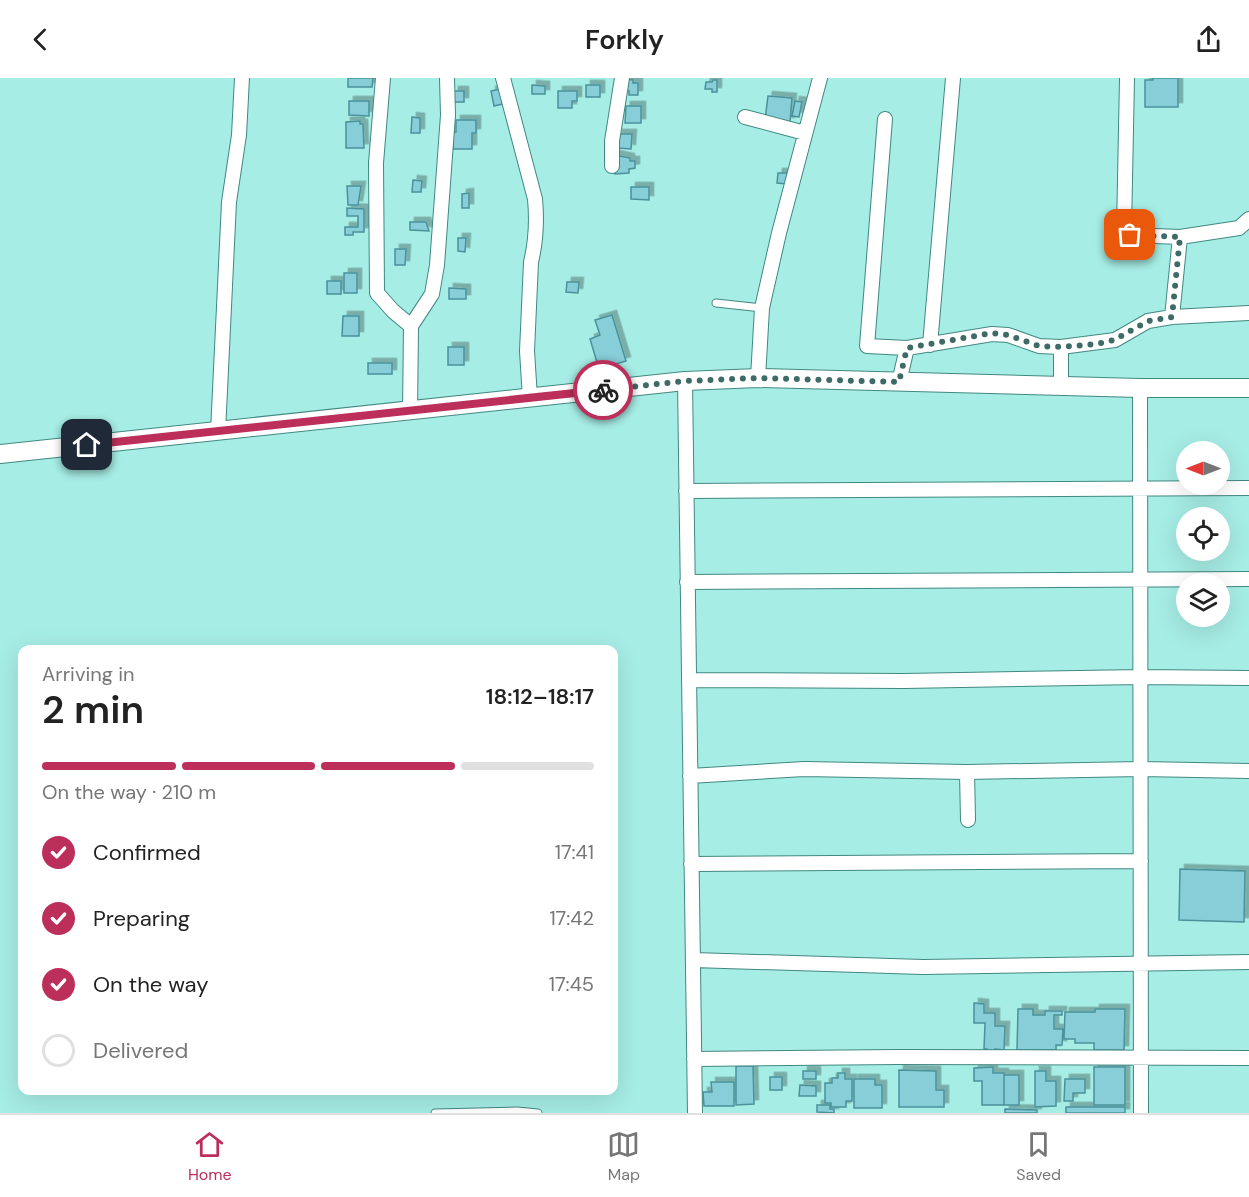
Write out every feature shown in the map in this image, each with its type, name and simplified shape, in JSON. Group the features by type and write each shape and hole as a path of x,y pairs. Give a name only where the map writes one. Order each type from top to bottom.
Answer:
{"street":[{"path":"218,432 230,202 239,135 242,78"},
{"path":"383,78 376,163 377,292 393,311 411,326"},
{"path":"410,411 411,326 432,294 437,265 448,115 447,78"},
{"path":"503,78 535,199 536,235 531,262 527,351 530,398"},
{"path":"612,166 612,141 622,78"},
{"path":"758,378 762,308 779,233 820,78"},
{"path":"930,345 953,78"},
{"path":"1127,78 1124,230 1130,235 1180,237 1239,228 1249,219"},
{"path":"745,117 805,133"},
{"path":"885,119 867,346 907,348 992,333 1008,335 1039,346 1061,347 1114,340 1148,321 1172,317 1249,313"},
{"path":"1172,317 1180,237"},
{"path":"1061,347 1061,386"},
{"path":"899,382 907,348"},
{"path":"0,454 685,381 758,378 1140,388 1249,388"},
{"path":"685,381 695,1113"},
{"path":"1140,388 1141,1113"},
{"path":"686,491 1249,488"},
{"path":"687,582 1249,579"},
{"path":"689,680 1249,678"},
{"path":"690,776 804,769 967,772 1141,769 1249,771"},
{"path":"967,772 968,820"},
{"path":"691,864 1141,861"},
{"path":"693,960 923,966 1249,962"},
{"path":"694,1059 1249,1058"}],"lane":[{"path":"716,303 762,308"},
{"path":"435,1113 517,1111 538,1113"}],"building":[{"path":"348,78 373,78 372,87 348,87"},
{"path":"1153,78 1178,78 1178,107 1145,107 1145,80 1153,80"},
{"path":"624,79 638,83 638,95 629,95 629,91 623,91"},
{"path":"717,80 717,92 705,89 706,82"},
{"path":"532,85 545,86 545,94 532,94"},
{"path":"586,85 600,85 600,97 586,97"},
{"path":"500,89 503,104 494,106 491,91"},
{"path":"454,91 464,91 464,102 453,102"},
{"path":"558,91 577,91 577,101 572,101 572,108 558,108"},
{"path":"768,96 792,98 790,122 765,120"},
{"path":"349,101 369,101 369,116 349,115"},
{"path":"795,101 802,102 799,117 792,116"},
{"path":"626,106 641,106 641,123 625,123"},
{"path":"412,117 420,118 420,133 411,133"},
{"path":"456,120 476,120 476,133 472,133 472,149 453,149"},
{"path":"360,121 360,124 363,124 364,148 346,148 346,122"},
{"path":"618,134 632,134 631,149 618,148"},
{"path":"615,155 635,161 635,168 629,169 629,173 615,174"},
{"path":"778,173 787,173 787,184 777,183"},
{"path":"413,180 422,181 421,192 412,192"},
{"path":"347,186 361,186 358,205 348,205"},
{"path":"631,187 649,187 649,200 631,199"},
{"path":"469,193 469,208 462,208 462,194"},
{"path":"347,208 364,209 364,232 345,235 345,227 358,227 358,216 347,216"},
{"path":"410,222 426,222 429,231 410,230"},
{"path":"458,238 466,238 465,252 458,251"},
{"path":"395,249 406,249 405,265 395,265"},
{"path":"344,273 357,273 357,293 344,293"},
{"path":"327,281 341,281 341,294 327,294"},
{"path":"567,282 579,282 578,293 566,292"},
{"path":"449,288 466,289 466,299 449,299"},
{"path":"612,315 626,361 599,369 590,339 600,335 595,320"},
{"path":"343,316 359,316 359,336 342,336"},
{"path":"448,347 464,347 464,365 448,365"},
{"path":"368,363 392,363 392,374 368,374"},
{"path":"1180,869 1245,871 1244,922 1179,920"},
{"path":"974,1003 984,1004 984,1013 995,1013 995,1026 1005,1026 1004,1050 995,1049 995,1054 987,1054 987,1049 984,1049 985,1023 974,1023"},
{"path":"1018,1009 1033,1009 1033,1015 1045,1015 1045,1011 1062,1011 1062,1015 1054,1015 1054,1029 1063,1029 1062,1045 1056,1045 1056,1050 1017,1050"},
{"path":"1095,1009 1125,1009 1124,1050 1094,1050 1094,1043 1075,1043 1075,1039 1064,1039 1065,1012 1095,1012"},
{"path":"736,1066 753,1066 754,1104 736,1105"},
{"path":"993,1067 993,1073 1004,1073 1004,1105 982,1105 982,1081 974,1081 974,1068"},
{"path":"1094,1067 1125,1067 1125,1105 1094,1105"},
{"path":"899,1070 936,1071 936,1090 944,1090 944,1107 899,1107"},
{"path":"803,1071 816,1071 816,1079 803,1079"},
{"path":"1035,1071 1046,1071 1046,1081 1056,1081 1056,1106 1035,1107"},
{"path":"838,1073 845,1073 845,1079 852,1079 852,1101 846,1101 846,1107 831,1107 831,1103 825,1103 825,1083 832,1083 832,1078 838,1078"},
{"path":"1004,1075 1019,1075 1019,1105 1004,1105"},
{"path":"770,1077 782,1077 782,1090 770,1090"},
{"path":"854,1079 875,1079 875,1085 882,1085 882,1108 854,1108"},
{"path":"1065,1079 1085,1079 1085,1093 1073,1093 1073,1101 1064,1101"},
{"path":"711,1082 734,1082 734,1106 704,1106 703,1092 712,1092"},
{"path":"800,1085 816,1086 816,1096 799,1096"},
{"path":"817,1105 830,1105 834,1113 817,1112"},
{"path":"1066,1107 1125,1107 1125,1113 1066,1113"},
{"path":"1005,1109 1037,1110 1037,1113 1005,1113"}],"way so far":[{"path":"603,390 685,381 758,378 899,382 907,348 992,333 1008,335 1039,346 1061,347 1114,340 1148,321 1172,317 1180,237 1130,235"}],"route":[{"path":"87,445 603,390"}]}
